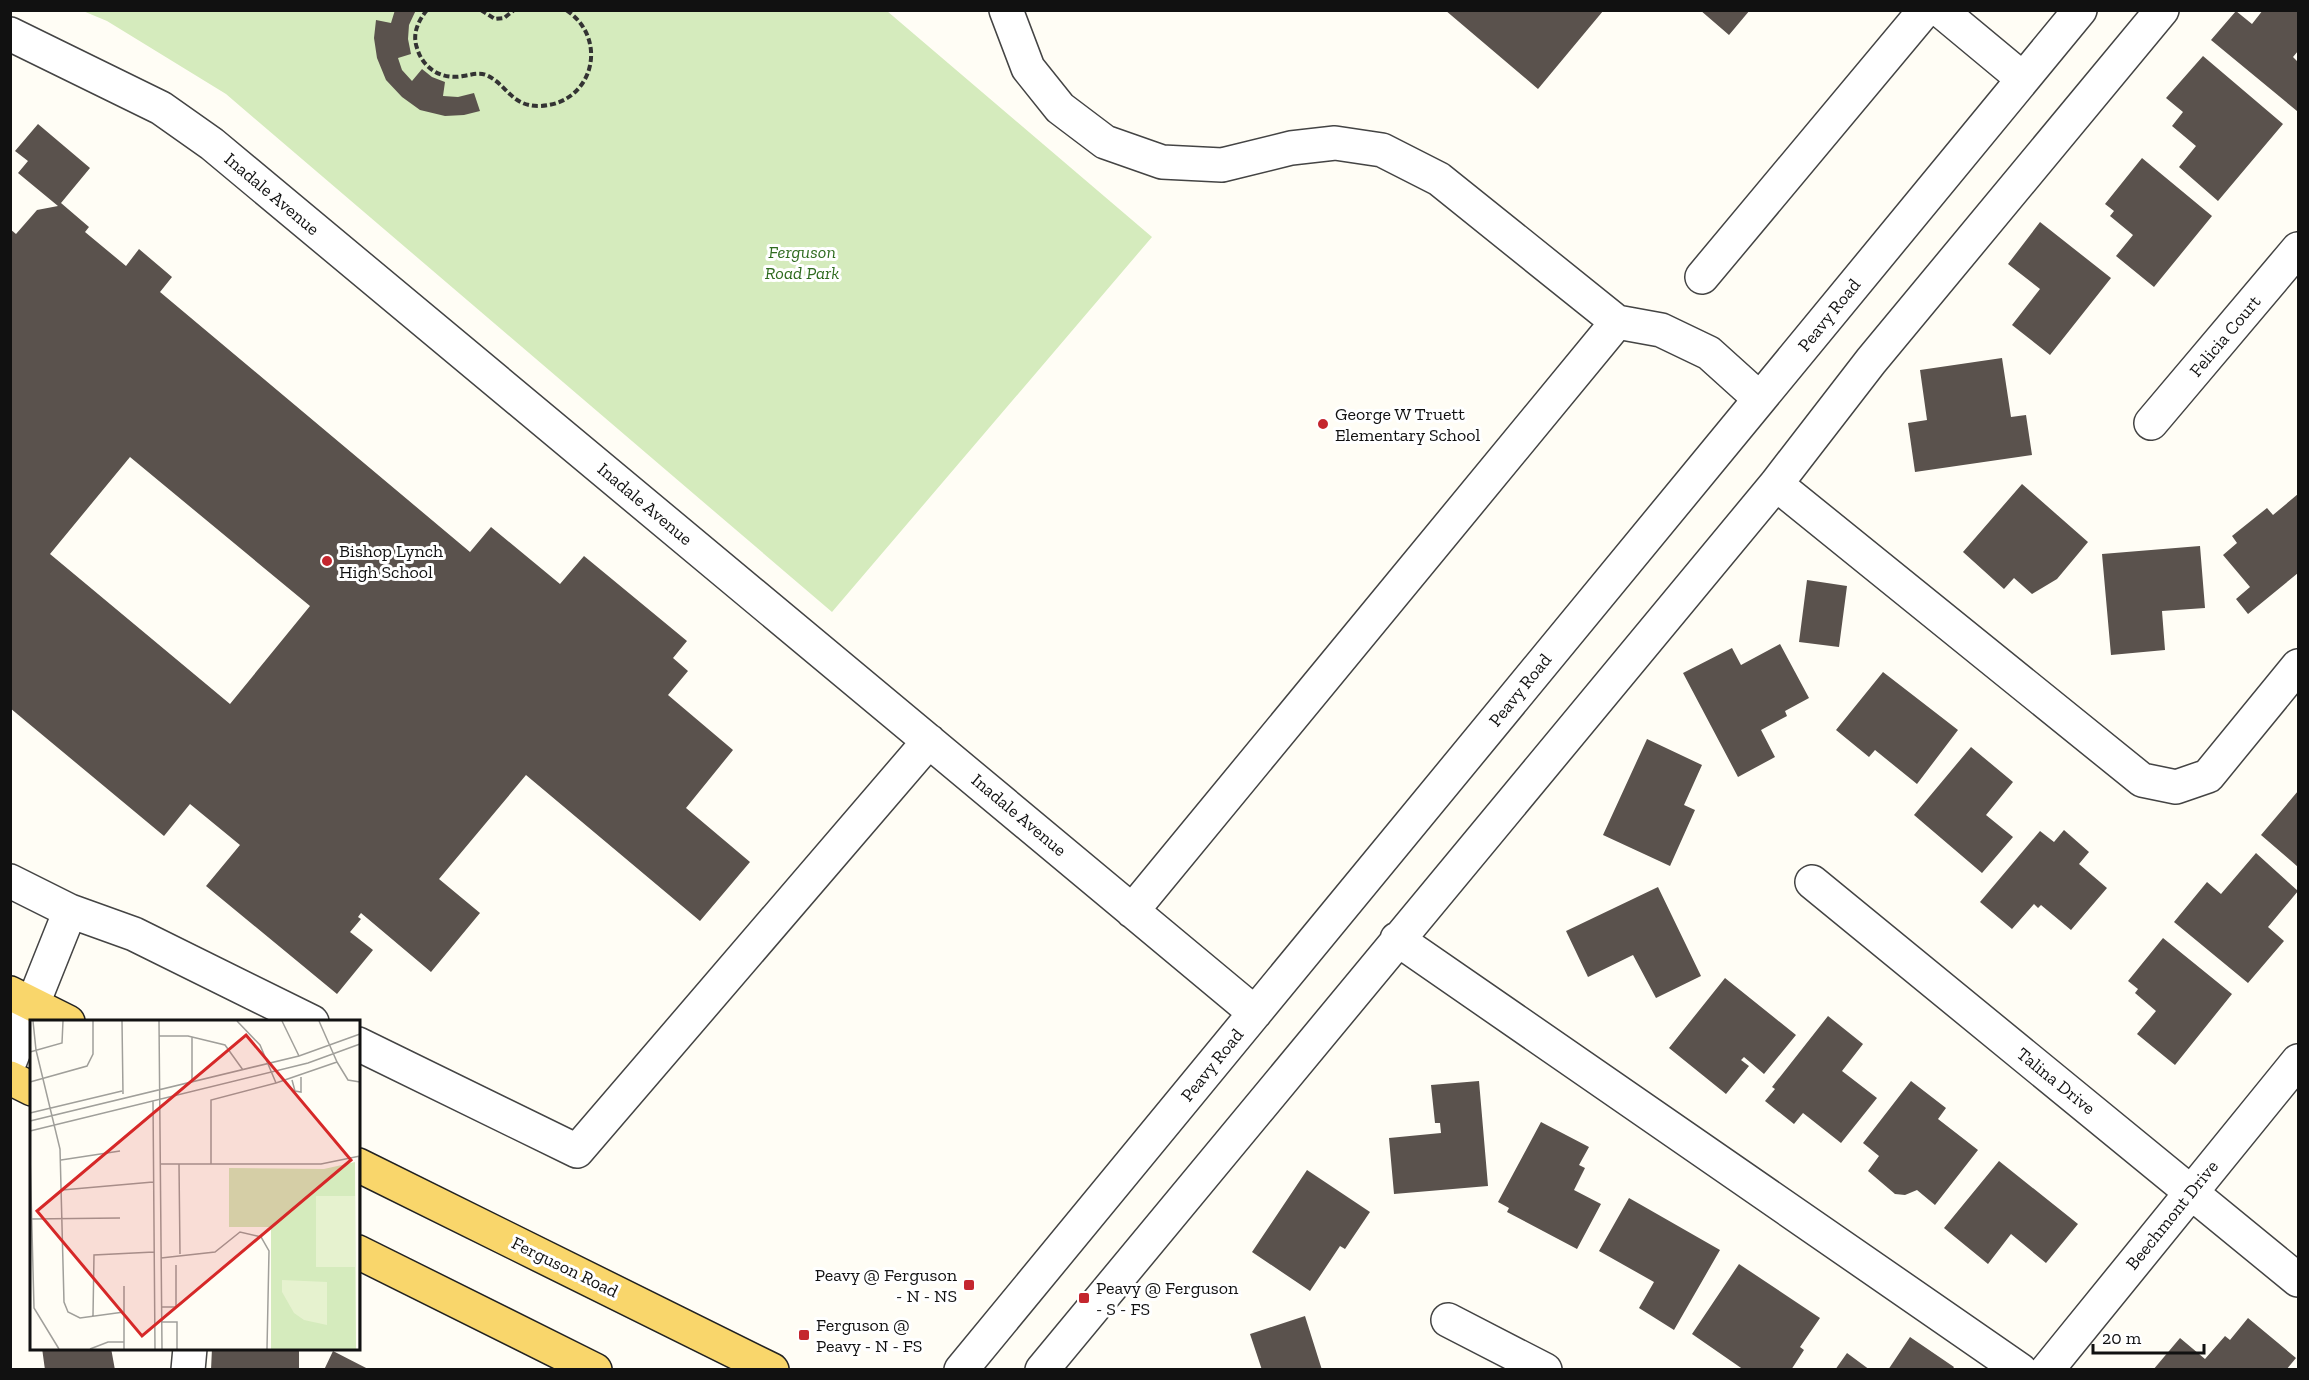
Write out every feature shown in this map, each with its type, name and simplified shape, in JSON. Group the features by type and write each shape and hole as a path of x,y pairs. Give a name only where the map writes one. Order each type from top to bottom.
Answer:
{"main road":[{"path":"22,999 64,1020"},
{"path":"10,1078 30,1088"},
{"name":"Ferguson Road","path":"360,1166 771,1370"},
{"path":"360,1253 595,1370"}],"street":[{"path":"1005,10 1028,68 1060,108 1105,142 1162,162 1222,165 1291,148 1335,143 1382,150 1439,179 1617,322 1661,330 1709,353 1760,399"},
{"path":"1702,277 1925,10"},
{"path":"1940,10 2023,79"},
{"name":"Peavy Road","path":"961,1370 2080,10"},
{"path":"1042,1370 1776,484 1871,361 2162,10"},
{"name":"Inadale Avenue","path":"10,34 161,108 212,144 1255,1013"},
{"name":"Felicia Court","path":"2151,423 2298,250"},
{"path":"1132,910 1617,322"},
{"path":"1776,484 2142,780 2176,787 2208,776 2298,666"},
{"path":"360,1045 577,1151 929,741"},
{"path":"10,880 70,911 134,934 308,1020"},
{"name":"Talina Drive","path":"1812,882 2298,1280"},
{"path":"10,1061 22,999 70,911"},
{"path":"1397,939 2020,1370"},
{"name":"Beechmont Drive","path":"2047,1370 2298,1061"},
{"path":"1449,1320 1545,1370"},
{"path":"188,1370 190,1350"}],"path":[{"path":"427,10 420,19 416,38 420,57 428,68 451,77 474,73 485,75 497,82 508,95 522,103 539,106 555,104 570,97 582,85 589,70 592,54 589,38 582,23 566,10"},
{"path":"481,10 495,19 504,18 514,10"}],"green space":[{"name":"Ferguson Road Park","path":"83,11 887,11 1152,237 832,612 226,94 107,21"}],"building":[{"path":"395,10 416,10 409,25 408,39 411,54 398,58 402,70 412,81 422,69 432,77 445,82 443,96 458,97 474,93 480,111 445,116 420,110 402,97 386,80 377,58 374,38 376,20 391,23"},
{"path":"1445,10 1602,10 1603,11 1538,89"},
{"path":"1700,10 1750,10 1729,35"},
{"path":"2263,10 2298,10 2298,51 2293,57 2298,62 2297,111 2211,40 2236,11 2252,24"},
{"path":"2203,56 2283,124 2218,201 2179,167 2196,146 2172,126 2183,112 2166,98"},
{"path":"38,124 90,168 61,203 89,227 85,232 126,266 139,249 172,277 160,292 470,552 491,527 560,584 584,556 687,641 673,658 688,671 668,695 733,750 686,808 750,862 700,921 526,775 439,879 480,913 431,972 361,913 358,917 361,919 350,932 373,950 337,994 206,886 240,845 190,804 164,836 10,708 10,229 16,234 37,210 58,206 18,173 28,161 15,151","holes":["130,457 310,606 230,704 50,554"]},
{"path":"2142,158 2212,216 2154,287 2116,256 2133,235 2110,216 2114,211 2105,204"},
{"path":"2040,222 2111,278 2050,355 2012,325 2040,289 2008,264"},
{"path":"2002,358 2011,417 2026,415 2032,455 1915,472 1908,423 1927,420 1920,370"},
{"path":"2022,484 2088,542 2057,579 2032,594 2014,578 2004,589 1963,552"},
{"path":"2298,494 2298,573 2248,614 2236,599 2250,587 2223,555 2237,543 2232,536 2267,508 2273,515"},
{"path":"2200,546 2205,608 2162,611 2165,650 2111,655 2102,554"},
{"path":"1807,580 1847,586 1839,647 1799,642"},
{"path":"1780,644 1809,698 1785,711 1787,716 1761,730 1775,757 1738,777 1683,673 1732,648 1741,665"},
{"path":"1883,672 1958,730 1917,784 1875,750 1869,757 1836,730"},
{"path":"1647,739 1702,765 1684,805 1695,810 1670,866 1603,835"},
{"path":"1971,747 2013,782 1986,815 2013,837 1982,873 1914,815"},
{"path":"2298,791 2298,867 2261,835"},
{"path":"2064,830 2089,852 2079,864 2107,888 2071,930 2041,905 2038,908 2034,904 2012,929 1980,902 2040,831 2054,842"},
{"path":"2256,853 2298,891 2268,927 2284,941 2248,983 2174,922 2207,882 2221,894"},
{"path":"1658,887 1701,976 1656,998 1633,955 1588,977 1566,931"},
{"path":"2163,938 2232,994 2175,1065 2137,1034 2156,1011 2135,993 2138,989 2128,981"},
{"path":"1725,978 1796,1035 1764,1074 1744,1057 1741,1060 1749,1066 1726,1094 1669,1048"},
{"path":"1828,1016 1863,1044 1842,1071 1877,1098 1841,1143 1803,1113 1794,1124 1765,1101 1775,1089 1772,1087"},
{"path":"1479,1081 1488,1186 1394,1194 1389,1138 1441,1133 1440,1123 1435,1123 1431,1085"},
{"path":"1911,1081 1946,1108 1938,1119 1978,1150 1935,1205 1917,1190 1905,1195 1895,1194 1868,1171 1879,1156 1863,1143"},
{"path":"1541,1122 1589,1147 1579,1165 1585,1168 1574,1190 1601,1204 1577,1249 1507,1212 1509,1208 1498,1202"},
{"path":"1999,1161 2078,1224 2046,1263 2011,1234 1988,1264 1944,1228"},
{"path":"1307,1170 1370,1212 1345,1249 1340,1246 1310,1291 1252,1252"},
{"path":"1629,1198 1720,1250 1674,1330 1639,1308 1654,1282 1599,1251"},
{"path":"1739,1264 1820,1318 1800,1347 1804,1350 1791,1370 1744,1370 1692,1334"},
{"path":"1305,1316 1322,1370 1262,1370 1250,1334"},
{"path":"2248,1318 2296,1358 2286,1370 2153,1370 2180,1338 2205,1359 2225,1336 2230,1340"},
{"path":"1910,1337 1954,1367 1952,1370 1888,1370"},
{"path":"42,1350 111,1350 115,1370 45,1370"},
{"path":"212,1350 299,1350 299,1370 211,1370"},
{"path":"333,1351 370,1370 324,1370"},
{"path":"1847,1353 1870,1370 1835,1370"}],"place":[{"name":"George W Truett Elementary School","path":"1323,424"},
{"name":"Bishop Lynch High School","path":"327,561"},
{"name":"Peavy @ Ferguson - N - NS","path":"969,1285"},
{"name":"Peavy @ Ferguson - S - FS","path":"1084,1298"},
{"name":"Ferguson @ Peavy - N - FS","path":"804,1335"}]}
